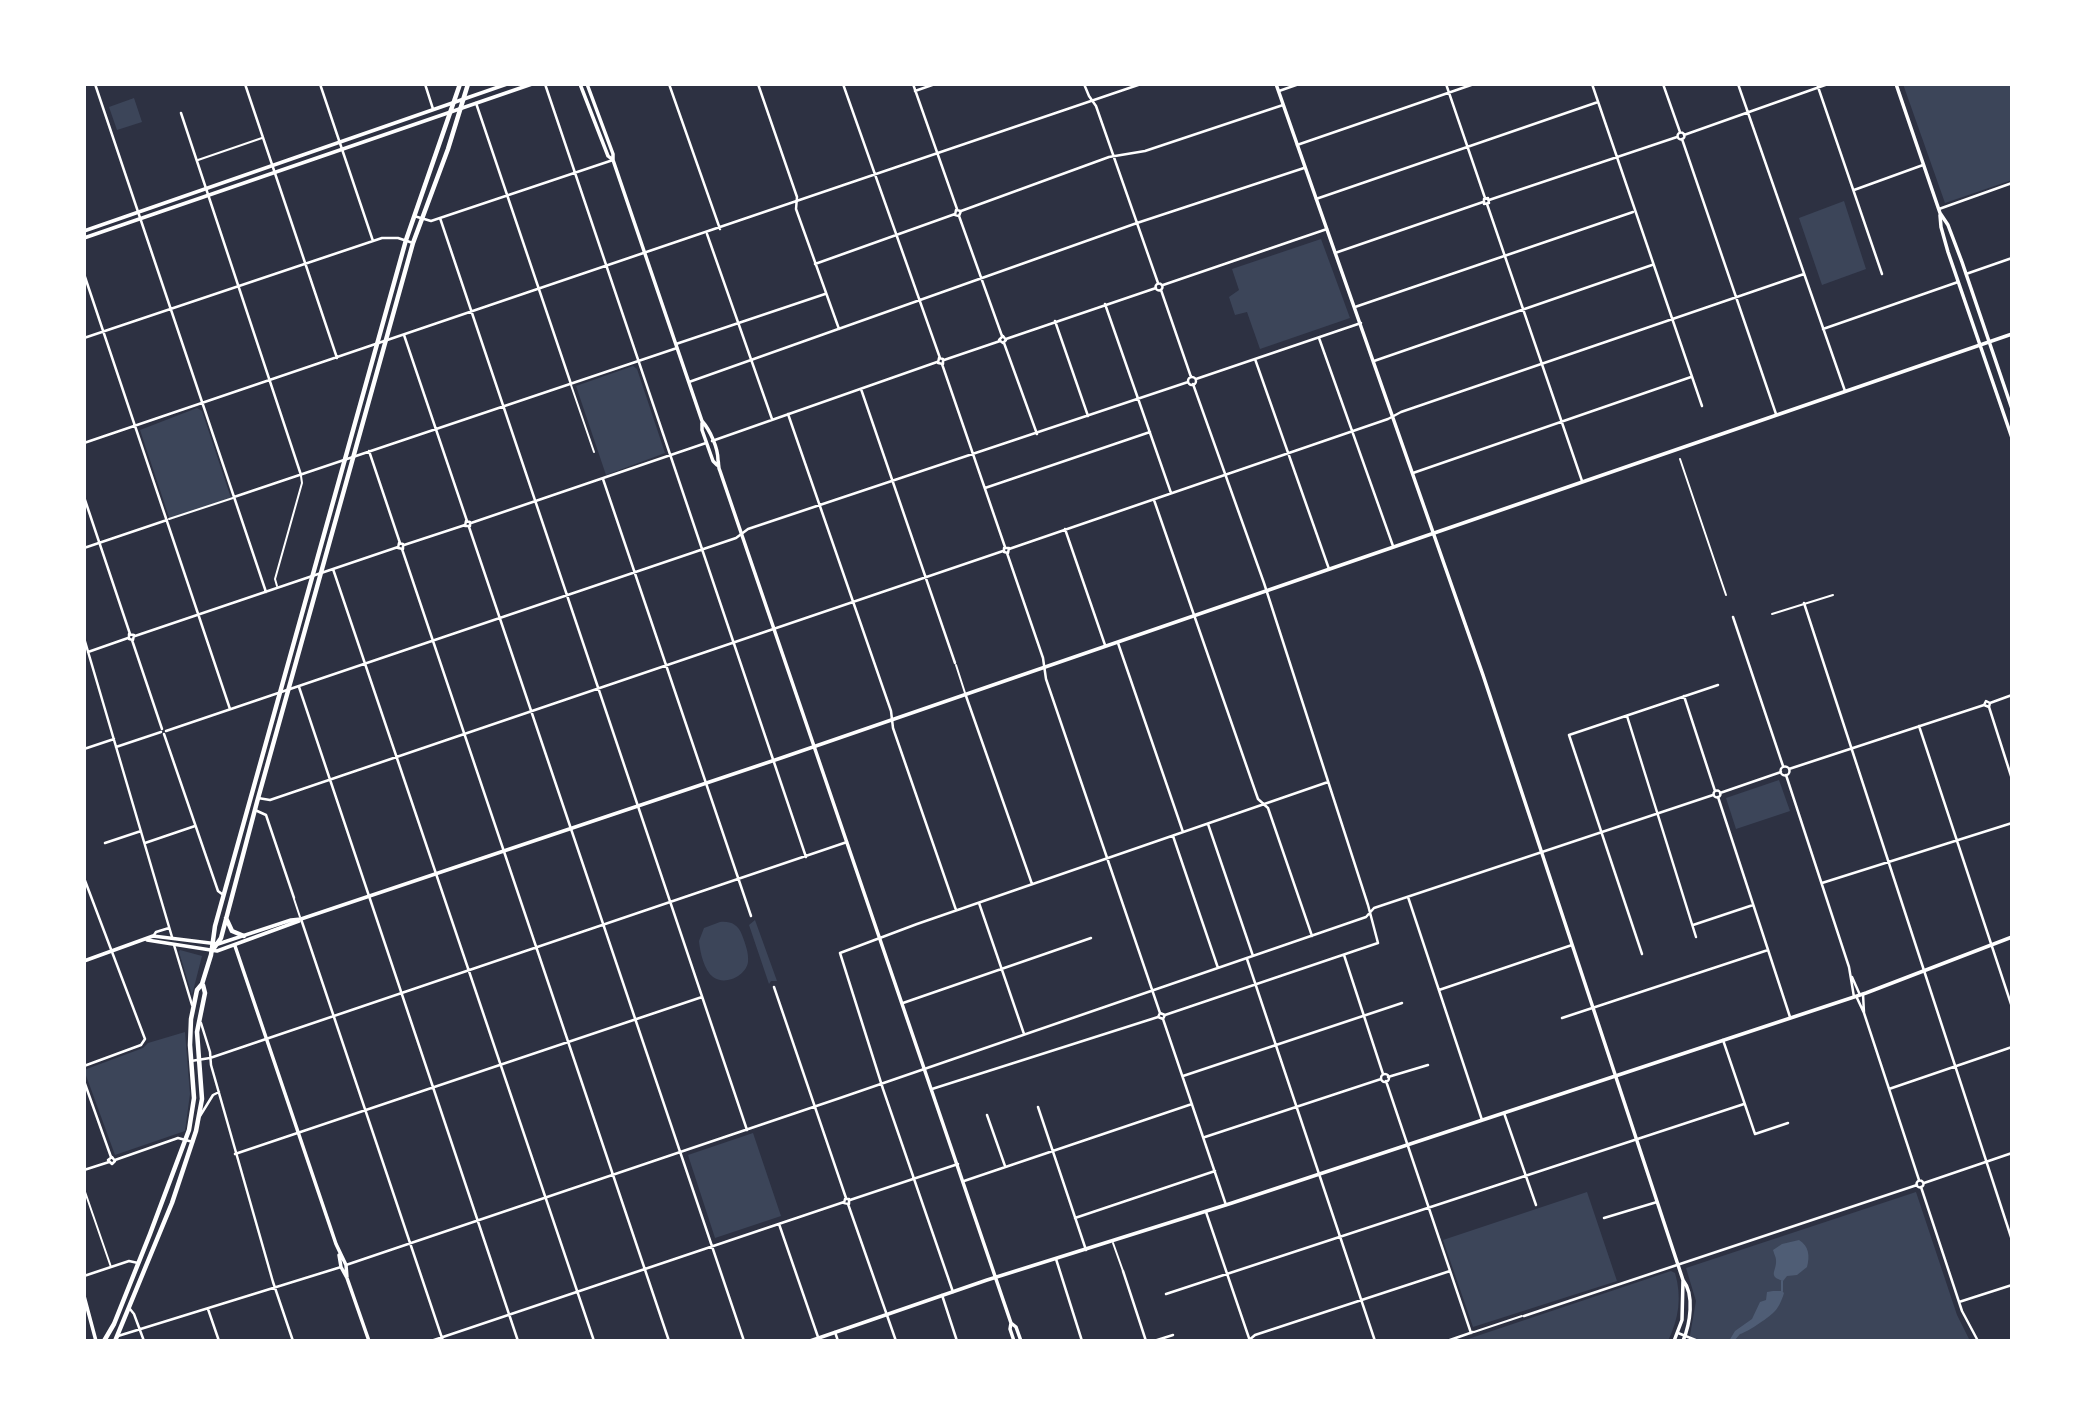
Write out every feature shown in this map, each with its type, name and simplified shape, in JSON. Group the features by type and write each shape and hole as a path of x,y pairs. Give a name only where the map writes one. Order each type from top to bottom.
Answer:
{"main road":[{"path":"104,1341 114,1324 186,1140 194,1098 190,1030 197,990 202,985 214,944 223,895 406,240 460,84"},
{"path":"214,944 226,918 413,243 462,108 468,84"},
{"path":"84,231 507,84"},
{"path":"84,237 533,84"},
{"path":"580,84 608,156 613,160"},
{"path":"587,84 613,153 613,160 702,421 706,443 713,461 718,465"},
{"path":"1276,84 1434,532 1686,1285 1689,1301 1683,1341"},
{"path":"1896,84 1939,211 1941,227 1958,282 2012,438"},
{"path":"1939,211 1948,225 2012,409"},
{"path":"84,961 153,936 214,944 369,897 2012,334"},
{"path":"702,421 708,428 719,459 718,465 741,534 964,1181 1011,1323 1014,1341"},
{"path":"226,918 232,931 244,936"},
{"path":"147,940 212,951 235,946 293,925 301,919"},
{"path":"810,1341 996,1277 1206,1212 1858,996 2012,937"},
{"path":"235,946 369,1341"},
{"path":"117,1338 173,1203 200,1116 198,1021 205,993 202,985"},
{"path":"1674,1341 1683,1308 1683,1280"},
{"path":"84,1296 96,1341"},
{"path":"1011,1323 1016,1327 1021,1341"}],"street":[{"path":"95,84 266,592"},
{"path":"245,84 337,358"},
{"path":"320,84 373,241"},
{"path":"425,84 433,108"},
{"path":"545,84 806,857"},
{"path":"669,84 720,229"},
{"path":"758,84 797,197 796,209 839,329"},
{"path":"843,84 974,455 1035,634 1046,678 1226,1205"},
{"path":"913,84 1037,434"},
{"path":"915,91 935,84"},
{"path":"1084,84 1096,106 1138,223 1158,283 1156,288"},
{"path":"84,443 1141,84"},
{"path":"1279,91 1299,84"},
{"path":"1446,84 1582,481"},
{"path":"1297,145 1474,84"},
{"path":"1591,84 1702,406"},
{"path":"1663,84 1680,132 1684,135"},
{"path":"1738,84 1845,391"},
{"path":"1776,415 1682,139 1684,135 1828,84"},
{"path":"1818,86 1882,274"},
{"path":"1316,199 1598,102"},
{"path":"476,103 594,452"},
{"path":"815,264 1114,156 1145,151 1283,105"},
{"path":"181,113 301,475 302,482 275,579 277,588"},
{"path":"1677,137 1680,132"},
{"path":"195,160 263,137"},
{"path":"1335,253 1677,137 1682,139"},
{"path":"414,216 430,222 613,160"},
{"path":"1854,190 1924,165"},
{"path":"689,382 1138,223 1305,167"},
{"path":"1939,211 2012,183"},
{"path":"1355,307 1634,211"},
{"path":"440,218 747,1130"},
{"path":"1158,283 1163,285 1327,229"},
{"path":"707,233 772,419"},
{"path":"84,338 373,241 388,237 413,243"},
{"path":"1966,274 2012,258"},
{"path":"1374,361 1652,265"},
{"path":"84,274 231,709"},
{"path":"258,798 268,801 733,645 1804,274"},
{"path":"1823,329 1958,282"},
{"path":"1163,285 1161,290 1191,377 1196,379 1361,324"},
{"path":"712,441 1105,304 1156,288 1161,290"},
{"path":"84,548 504,407 826,294"},
{"path":"1105,304 1171,494"},
{"path":"1055,321 1088,416"},
{"path":"404,335 744,1341"},
{"path":"1319,338 1393,546"},
{"path":"1255,359 1329,569"},
{"path":"1413,473 1692,376"},
{"path":"1188,382 1191,377"},
{"path":"932,1089 1162,1016 1378,943 1266,591 1194,384 1196,379"},
{"path":"116,747 701,550 748,529 1188,382 1194,384"},
{"path":"861,389 1032,884"},
{"path":"789,414 956,910"},
{"path":"985,488 1150,432"},
{"path":"88,652 706,443"},
{"path":"369,451 669,1341"},
{"path":"1680,459 1726,596"},
{"path":"603,479 751,916"},
{"path":"84,496 195,826 218,891 223,895"},
{"path":"1153,500 1258,800 1268,808 1311,936"},
{"path":"1066,529 1106,646"},
{"path":"333,569 594,1341"},
{"path":"1772,614 1833,595"},
{"path":"1804,603 2012,1240"},
{"path":"1733,617 1783,766 1781,772"},
{"path":"84,638 172,938"},
{"path":"1118,642 1184,832"},
{"path":"1642,954 1568,739 1573,733 1718,684"},
{"path":"298,686 518,1341"},
{"path":"1786,775 1789,769 2012,695"},
{"path":"1684,696 1714,793 1718,797 1791,1018"},
{"path":"1988,705 2012,779"},
{"path":"1626,715 1696,937"},
{"path":"1919,726 2012,1007"},
{"path":"84,749 114,739"},
{"path":"1783,766 1789,769"},
{"path":"117,1338 275,1289 747,1130 1366,917 1374,908 1781,772 1786,775 1822,883 1919,1180 1917,1185"},
{"path":"953,1292 881,1084 840,953 956,910 1328,782"},
{"path":"1718,797 1720,793"},
{"path":"255,810 266,815 443,1339"},
{"path":"1822,883 2012,822"},
{"path":"1208,824 1253,956"},
{"path":"145,843 195,826"},
{"path":"105,843 141,831"},
{"path":"1173,836 1219,968"},
{"path":"191,1061 210,1058 267,1039 848,842"},
{"path":"84,878 145,1039 141,1045 84,1066"},
{"path":"1408,897 1482,1120"},
{"path":"979,902 1024,1034"},
{"path":"1692,926 1753,905"},
{"path":"153,936 156,932 169,928"},
{"path":"903,1003 1091,937"},
{"path":"174,945 193,1007"},
{"path":"1439,990 1572,945"},
{"path":"1562,1018 1768,950"},
{"path":"1343,955 1383,1074 1381,1079"},
{"path":"1247,958 1374,1341"},
{"path":"774,986 896,1341"},
{"path":"1858,996 1864,1013"},
{"path":"235,1154 702,997"},
{"path":"1183,1076 1402,1003"},
{"path":"198,1021 204,1032 235,1154 293,1341"},
{"path":"1723,1041 1755,1134 1788,1123"},
{"path":"1889,1089 2012,1047"},
{"path":"1383,1074 1388,1076 1428,1065"},
{"path":"1388,1076 1386,1081 1472,1333"},
{"path":"1204,1138 1381,1079 1386,1081"},
{"path":"84,1081 111,1160"},
{"path":"200,1116 219,1092"},
{"path":"964,1181 1192,1104"},
{"path":"1166,1294 1744,1104"},
{"path":"1038,1107 1086,1250"},
{"path":"1504,1113 1536,1205"},
{"path":"987,1115 1005,1166"},
{"path":"84,1170 174,1139 193,1142"},
{"path":"1978,1341 1959,1302 1922,1187 1924,1183 2012,1153"},
{"path":"431,1341 958,1164"},
{"path":"1075,1218 1215,1171"},
{"path":"1919,1180 1924,1183"},
{"path":"1447,1341 1917,1185 1922,1187"},
{"path":"84,1189 111,1266"},
{"path":"1604,1219 1657,1202"},
{"path":"1206,1212 1249,1341 1255,1335 1450,1271"},
{"path":"779,1224 818,1338"},
{"path":"1113,1242 1146,1341"},
{"path":"1056,1259 1082,1341"},
{"path":"84,1276 129,1261 138,1263"},
{"path":"1959,1302 2012,1285"},
{"path":"942,1295 957,1341"},
{"path":"130,1309 144,1341"},
{"path":"208,1309 219,1341"},
{"path":"835,1332 838,1341"},
{"path":"1678,1333 1698,1341"},
{"path":"1154,1341 1172,1335"}],"shaded area":[{"path":"1903,84 2012,84 2012,180 1945,203"},
{"path":"134,98 142,122 117,130 109,107"},
{"path":"1844,201 1866,269 1822,285 1799,218"},
{"path":"1321,239 1350,318 1260,349 1247,312 1235,315 1229,297 1239,290 1232,269"},
{"path":"633,366 637,369 665,453 606,475 576,386"},
{"path":"197,408 202,411 231,498 170,520 140,430"},
{"path":"1779,780 1790,811 1736,829 1726,798"},
{"path":"755,920 777,981 771,981 769,984 749,925"},
{"path":"720,922 730,923 738,928 748,955 743,972 729,980 718,980 710,974 703,960 699,941 704,928"},
{"path":"180,950 202,956 192,995 179,952"},
{"path":"185,1032 190,1094 185,1131 115,1155 84,1070 143,1048 148,1043"},
{"path":"753,1133 781,1216 715,1238 688,1155"},
{"path":"1587,1192 1617,1281 1473,1327 1443,1240"},
{"path":"1916,1192 1957,1315 1970,1341 1689,1341 1696,1301 1686,1268"},
{"path":"1799,1240 1808,1252 1807,1267 1797,1275 1787,1276 1783,1281 1778,1279 1774,1275 1776,1260 1773,1250 1782,1244"},
{"path":"1671,1271 1675,1273 1679,1299 1675,1324 1668,1341 1462,1341"},
{"path":"1767,1292 1784,1293 1775,1311 1740,1334 1734,1341 1729,1341 1735,1331 1752,1319 1760,1302 1766,1300"}],"waterway":[{"path":"1782,1281 1782,1291"}]}
